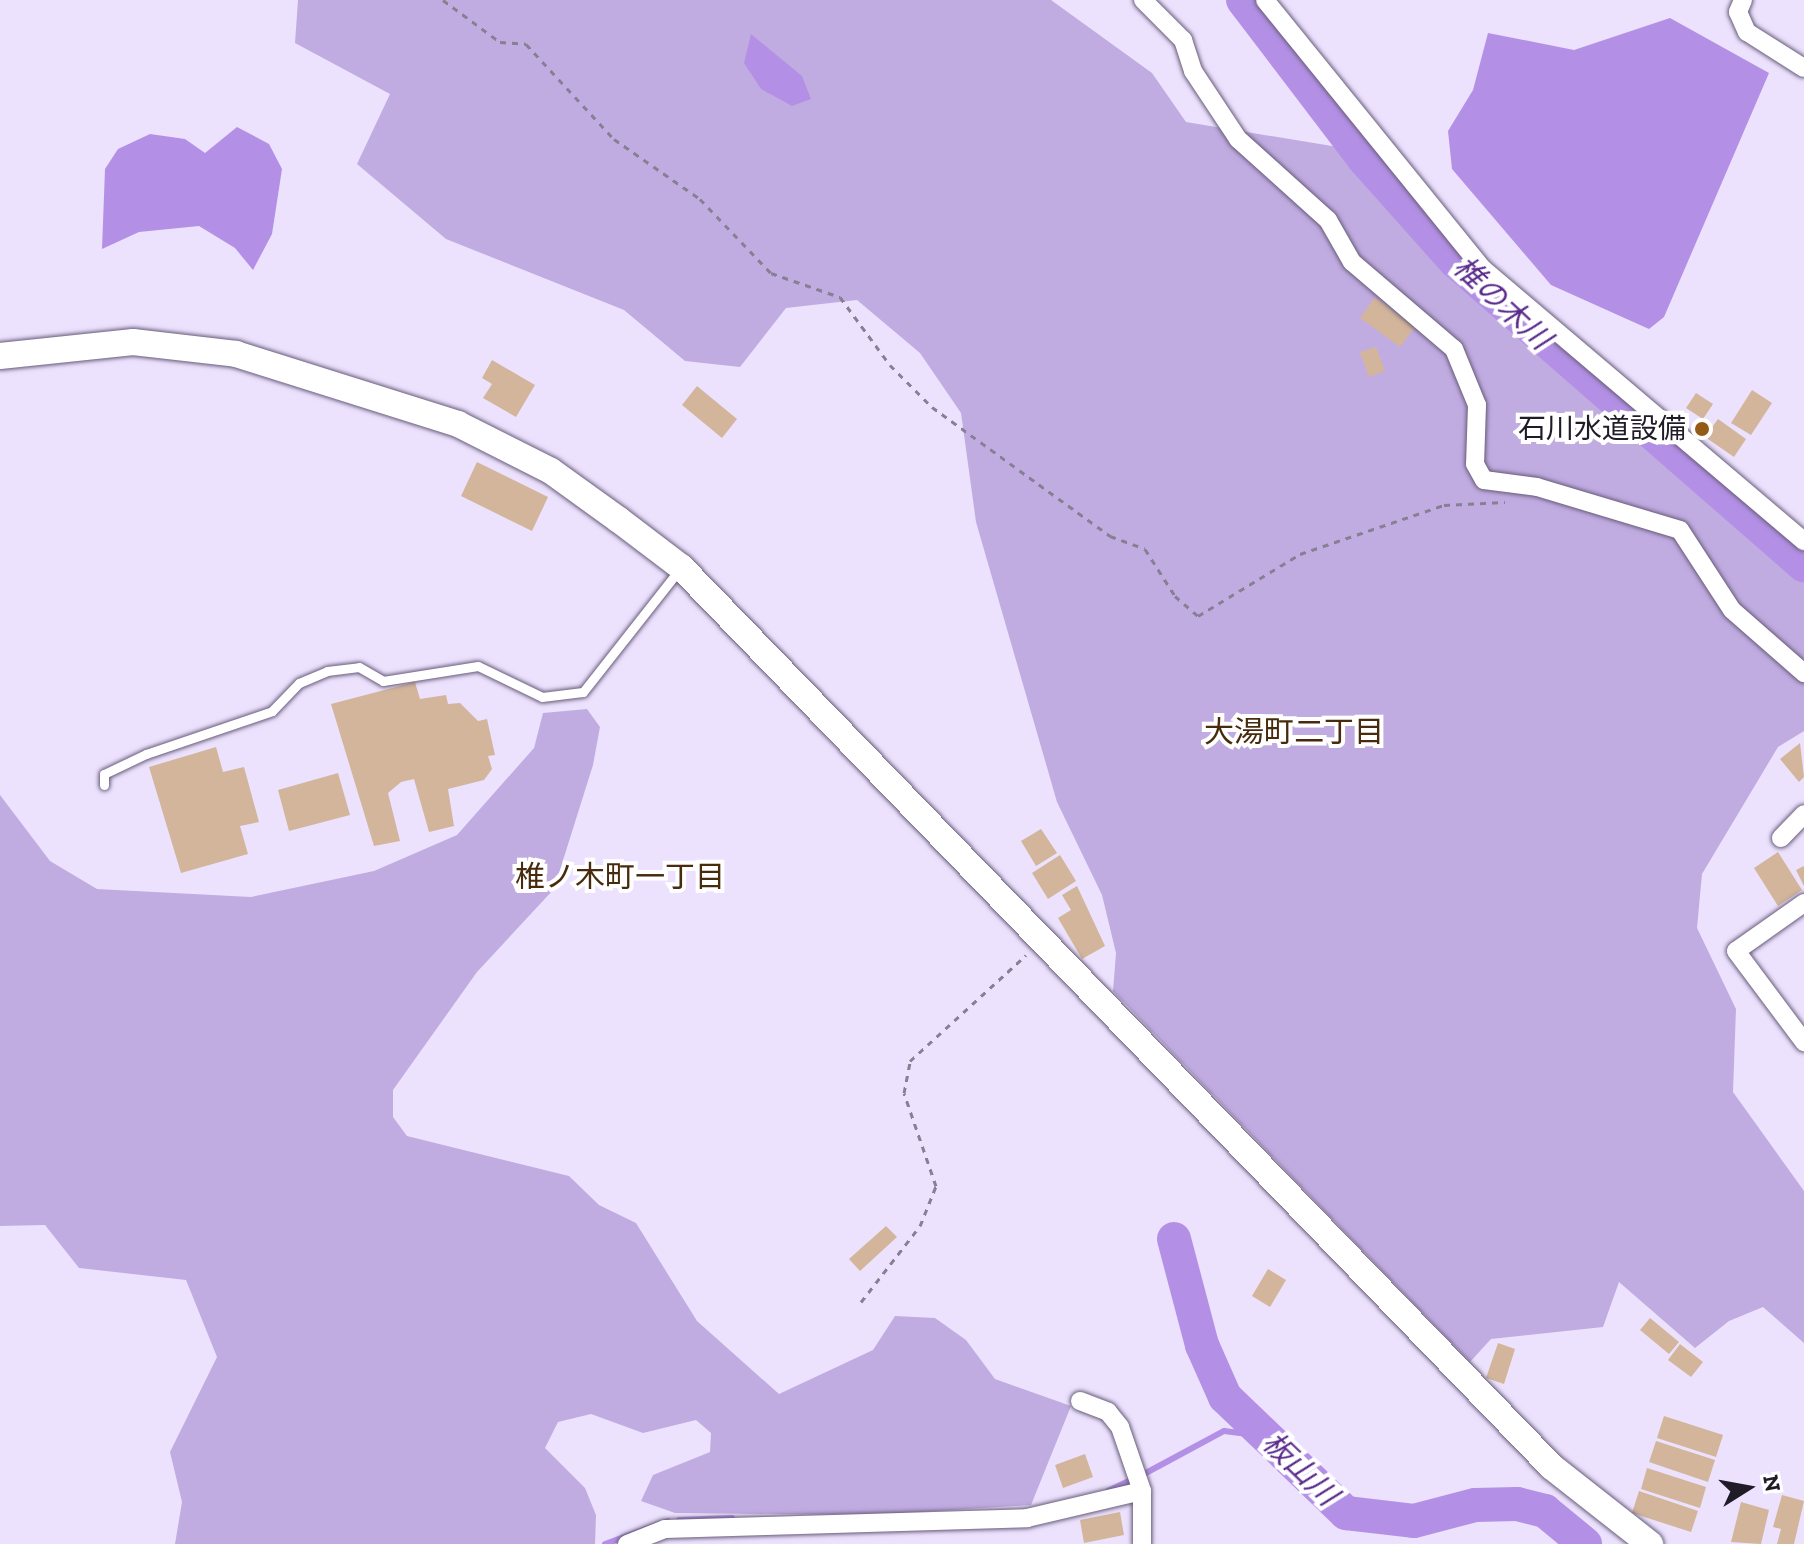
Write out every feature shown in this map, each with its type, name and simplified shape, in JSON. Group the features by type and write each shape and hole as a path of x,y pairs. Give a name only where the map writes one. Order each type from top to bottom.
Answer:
{"street":[{"path":"1143,0 1183,40 1193,71 1238,139 1319,211 1352,262 1454,349 1477,405 1478,473 1493,484 1519,485 1680,530 1732,610 1804,673"},
{"path":"1265,0 1483,269 1804,541"},
{"path":"1743,0 1738,12 1747,32 1804,68"},
{"path":"0,356 133,342 236,354 328,379 458,424 551,471 681,567 1552,1467 1650,1544"},
{"path":"1781,838 1804,814"},
{"path":"1804,903 1736,951 1804,1042"},
{"path":"1080,1401 1108,1412 1120,1427 1142,1491 1142,1544"},
{"path":"627,1544 665,1529 1027,1518 1142,1491"}],"lane":[{"path":"104,785 104,774 146,754 272,711 299,683 327,671 359,667 383,681 478,666 542,697 583,692 681,567"}],"path":[{"path":"443,0 500,42 526,44 614,139 700,199 771,273 840,297 890,365 932,407 1110,536 1145,549 1175,596 1198,616 1300,554 1444,505 1497,505 1519,485"},
{"path":"861,1302 920,1226 936,1186 904,1093 910,1061 1043,939"}],"shaded area":[{"path":"298,0 1051,0 1152,73 1186,122 1344,148 1529,343 1729,506 1804,580 1804,731 1778,747 1702,874 1697,928 1736,1009 1733,1092 1804,1191 1804,1343 1763,1307 1729,1321 1695,1348 1619,1282 1603,1327 1491,1339 1470,1362 1113,991 1116,953 1102,895 1057,802 976,522 961,413 920,353 857,300 786,308 740,367 685,361 624,310 446,239 357,164 390,94 295,43"},
{"path":"1670,18 1769,73 1664,317 1649,329 1551,285 1452,169 1448,131 1473,90 1488,33 1574,50"},
{"path":"751,34 802,76 811,99 792,106 761,89 744,63"},
{"path":"237,127 269,144 282,169 272,234 253,270 235,248 199,226 139,232 102,249 105,169 118,149 150,134 185,139 205,153"},
{"path":"587,709 600,727 593,765 554,889 477,972 393,1090 393,1117 407,1136 569,1176 599,1205 636,1223 697,1321 779,1394 873,1350 895,1316 935,1318 966,1340 995,1379 1071,1406 1031,1505 874,1515 675,1513 641,1501 653,1475 710,1452 711,1433 696,1420 643,1433 591,1414 558,1422 545,1448 585,1488 596,1515 595,1544 175,1544 182,1502 170,1452 217,1357 186,1280 79,1268 45,1225 0,1226 0,795 50,861 97,889 251,897 374,871 457,835 534,748 543,713"}],"building":[{"path":"1375,297 1415,327 1400,347 1360,318"},
{"path":"1376,347 1385,371 1369,377 1360,352"},
{"path":"492,360 535,385 516,417 483,398 492,384 482,378"},
{"path":"697,386 737,419 722,438 682,405"},
{"path":"1752,390 1772,403 1751,435 1731,423"},
{"path":"1696,393 1713,404 1703,419 1686,408"},
{"path":"1718,419 1746,439 1734,457 1705,437"},
{"path":"477,462 548,497 532,531 461,496"},
{"path":"415,682 420,699 446,695 448,704 460,703 478,721 487,719 495,755 488,756 492,769 484,780 448,789 454,826 429,832 414,779 401,782 388,793 400,841 374,846 331,704"},
{"path":"1800,743 1804,777 1799,782 1780,759"},
{"path":"216,747 223,772 244,767 259,822 240,826 248,854 181,873 149,767"},
{"path":"338,773 350,815 289,831 278,790"},
{"path":"1041,829 1057,853 1036,866 1021,841"},
{"path":"1778,852 1802,890 1778,906 1754,868"},
{"path":"1060,855 1076,881 1048,899 1032,873"},
{"path":"1804,866 1804,886 1796,870"},
{"path":"1077,886 1105,946 1082,959 1058,918 1071,910 1062,895"},
{"path":"886,1226 897,1237 860,1271 849,1259"},
{"path":"1268,1269 1286,1280 1270,1307 1252,1296"},
{"path":"1650,1318 1679,1342 1669,1354 1640,1330"},
{"path":"1498,1343 1515,1349 1504,1384 1486,1378"},
{"path":"1680,1344 1703,1362 1691,1377 1668,1360"},
{"path":"1664,1416 1723,1435 1716,1457 1657,1438"},
{"path":"1656,1441 1715,1460 1708,1482 1649,1462"},
{"path":"1085,1454 1093,1477 1063,1488 1055,1465"},
{"path":"1647,1468 1706,1487 1700,1508 1641,1489"},
{"path":"1639,1491 1698,1511 1691,1532 1632,1513"},
{"path":"1782,1495 1804,1501 1794,1544 1777,1544 1781,1529 1773,1527"},
{"path":"1741,1502 1769,1510 1761,1544 1731,1542"},
{"path":"1120,1512 1124,1535 1084,1543 1080,1520"}],"waterway":[{"name":"椎の木川","path":"1243,0 1364,159 1455,261 1804,565"},
{"name":"板山川","path":"1174,1239 1202,1345 1225,1397 1346,1513 1414,1521 1475,1505 1517,1504 1545,1511 1585,1544"},
{"path":"1144,1474 1224,1431 1256,1435 1289,1460"},
{"path":"1108,1491 1133,1479"},
{"path":"679,1520 732,1518"},
{"path":"605,1544 668,1521"}],"place":[{"name":"石川水道設備","path":"1702,429"}],"district":[{"name":"大湯町二丁目","path":"1294,732"},
{"name":"椎ノ木町一丁目","path":"620,877"}]}
